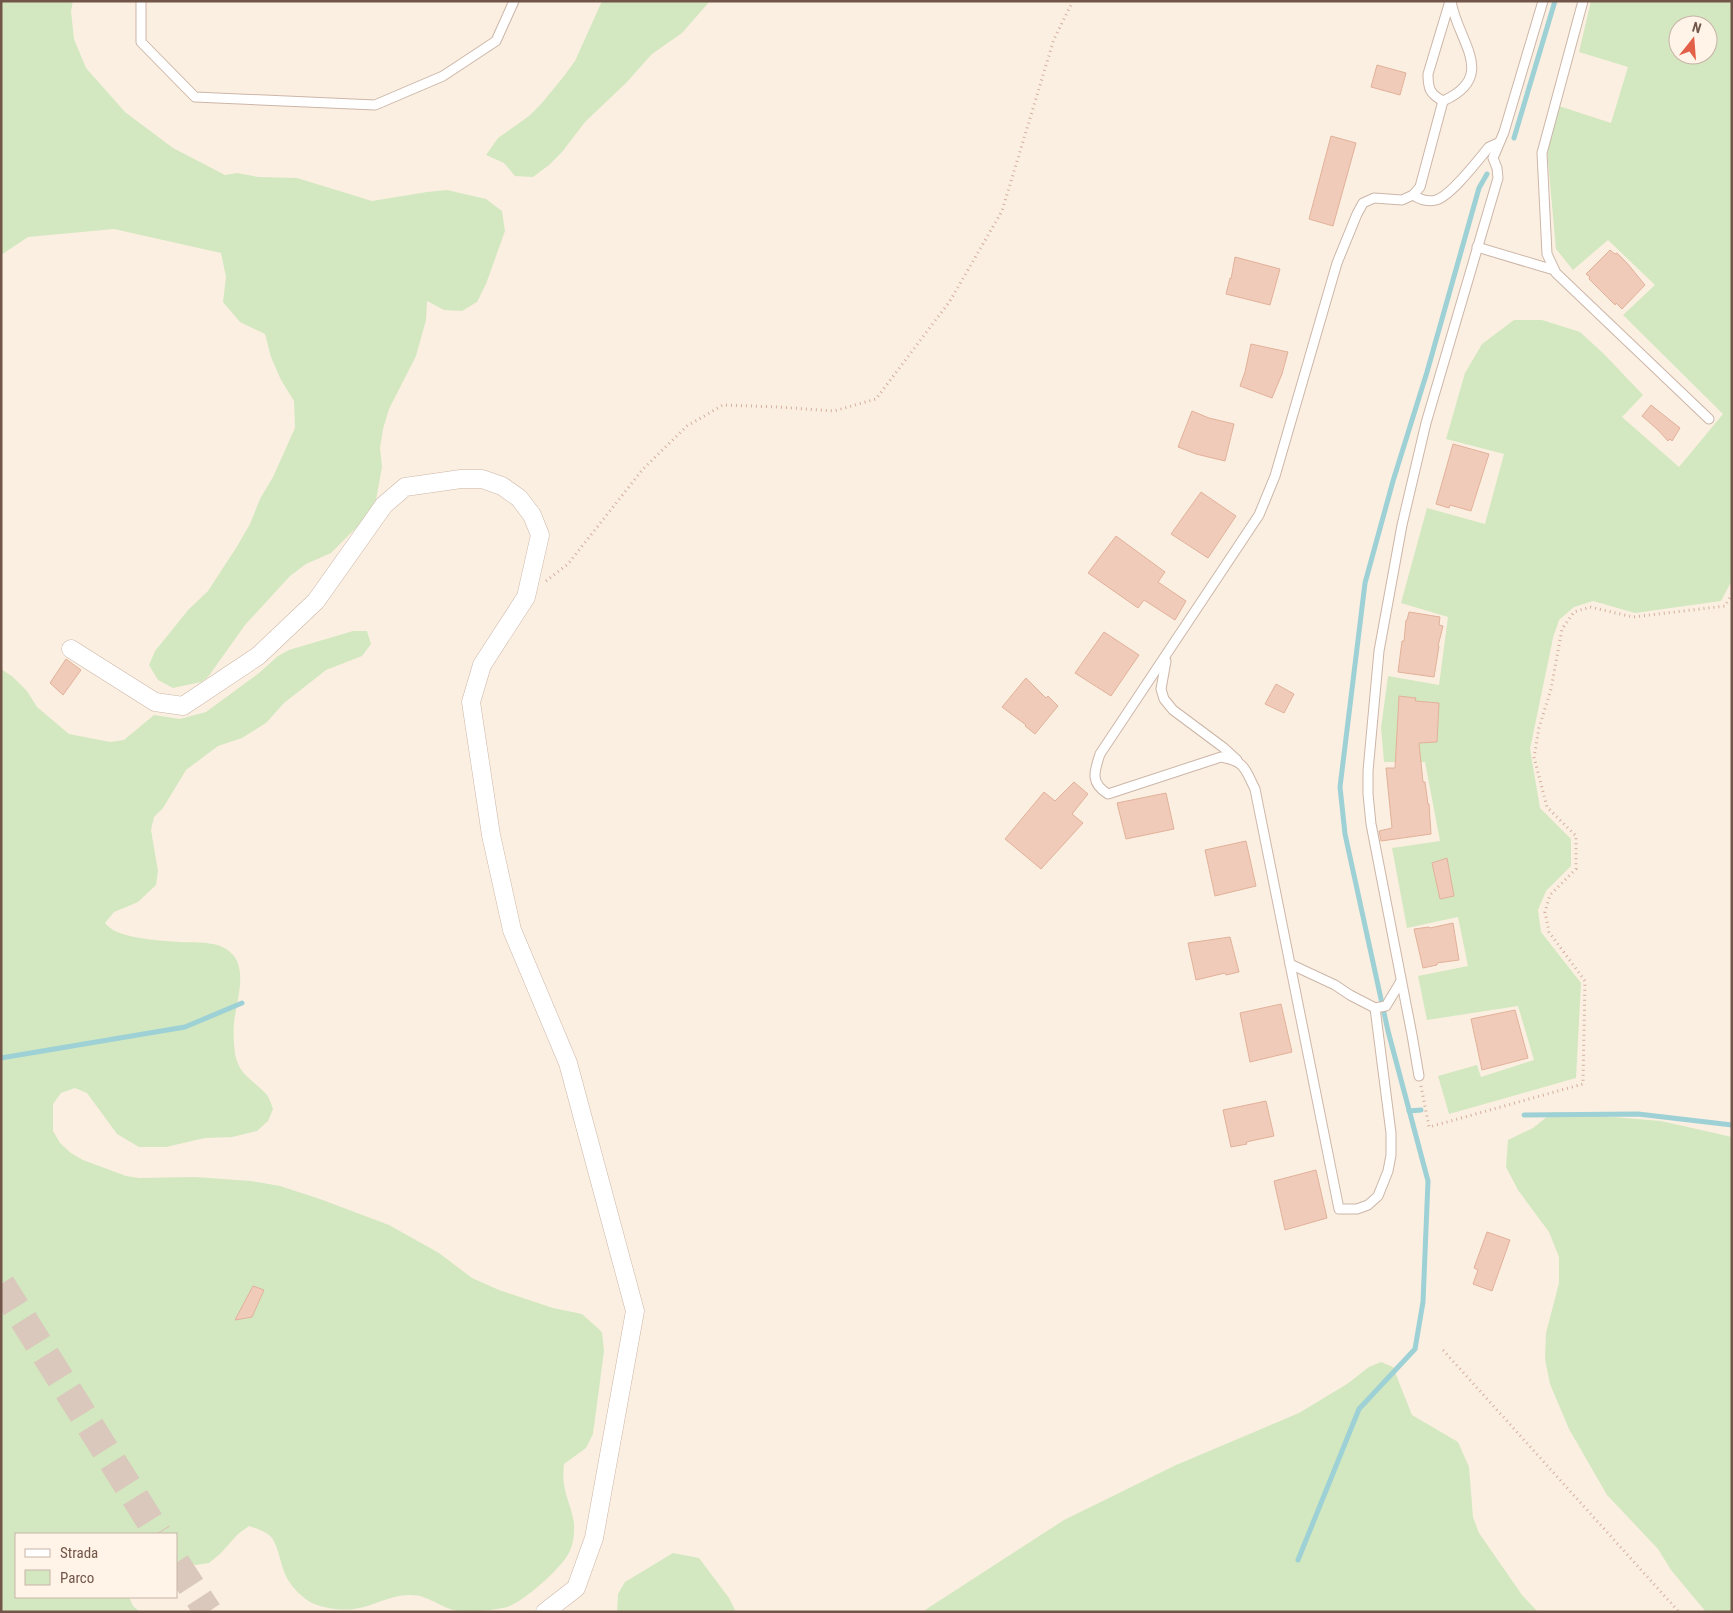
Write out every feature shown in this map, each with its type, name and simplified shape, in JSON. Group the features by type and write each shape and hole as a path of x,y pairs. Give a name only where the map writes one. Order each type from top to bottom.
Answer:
{"street":[{"path":"71,649 155,702 183,706 258,656 316,601 384,505 405,487 461,479 482,479 502,486 519,498 532,515 540,535 526,597 482,664 471,702 490,835 512,930 568,1063 635,1311 594,1538 576,1588 545,1612"}],"lane":[{"path":"142,1 141,42 195,97 375,105 443,76 496,41 514,1"},
{"path":"1443,101 1433,96 1428,85 1428,74 1451,1"},
{"path":"1443,101 1464,89 1470,78 1472,67 1471,55 1452,12 1451,1"},
{"path":"1418,1076 1374,842 1368,794 1368,770 1379,651 1402,526 1426,423 1498,178 1493,158 1504,132 1543,1"},
{"path":"1583,1 1542,153 1547,254 1556,273 1709,419"},
{"path":"1244,767 1233,759 1221,757 1108,794 1100,789 1094,779 1095,767 1100,754 1259,515 1275,476 1337,263 1360,208 1363,203 1374,198 1402,200 1413,195 1420,187 1443,101"},
{"path":"1413,195 1420,199 1435,200 1447,194 1489,148 1498,143"},
{"path":"1477,247 1554,270"},
{"path":"1167,655 1161,684 1164,699 1173,710 1224,748 1244,767 1255,789 1339,1209 1357,1209 1368,1205 1378,1196 1388,1171 1391,1155 1391,1133 1376,1008"},
{"path":"1290,964 1336,985 1350,995 1376,1008 1386,1006 1401,981"}],"path":[{"path":"526,597 568,564 650,462 687,426 723,405 778,406 834,411 876,399 950,301 1002,211 1054,39 1073,1"},
{"path":"1418,1076 1429,1127 1583,1084 1585,981 1550,932 1545,912 1550,896 1576,868 1576,836 1547,808 1534,756 1539,728 1551,689 1562,629 1574,612 1590,607 1633,617 1725,606 1732,594"},
{"path":"1443,1350 1679,1612"}],"green space":[{"path":"1,1 73,1 71,11 74,39 86,68 125,112 173,148 225,175 237,173 258,177 297,178 372,201 447,190 486,199 502,211 505,231 486,284 477,302 462,311 444,310 427,301 426,320 416,356 389,409 383,429 380,448 382,467 376,500 359,525 331,553 306,564 290,576 245,625 208,677 201,682 173,688 158,680 149,665 155,651 189,609 208,591 250,524 260,499 273,477 295,428 294,401 281,380 271,357 265,334 240,322 223,302 226,277 221,253 114,229 28,237 1,255"},
{"path":"602,1 710,1 682,33 652,54 626,83 585,122 562,152 549,165 533,177 515,176 504,163 486,155 498,138 529,116 564,76 575,61"},
{"path":"1591,1 1732,1 1732,580 1721,601 1635,613 1593,601 1574,607 1559,620 1553,638 1530,749 1540,808 1571,839 1571,866 1546,891 1538,910 1541,932 1581,983 1576,1078 1449,1114 1438,1076 1477,1065 1481,1077 1534,1060 1518,1006 1427,1020 1418,976 1468,966 1458,917 1407,928 1392,848 1440,841 1425,762 1384,762 1381,728 1388,676 1439,685 1448,617 1401,603 1427,508 1485,524 1504,454 1446,439 1465,373 1482,344 1514,320 1542,320 1580,332 1643,395 1622,417 1679,467 1723,414 1623,315 1655,285 1608,240 1573,270 1556,249 1547,150 1559,106 1611,123 1628,67 1579,52"},
{"path":"353,631 367,631 371,644 362,656 326,670 284,703 266,723 242,738 218,746 186,770 163,808 154,817 151,830 158,871 156,885 138,902 114,912 105,923 117,932 140,938 216,945 223,947 234,956 240,971 240,989 234,1027 235,1054 240,1068 269,1098 273,1109 268,1121 257,1131 232,1137 205,1138 166,1147 139,1147 117,1134 87,1093 75,1088 61,1093 53,1104 53,1131 60,1143 71,1153 83,1160 126,1176 139,1178 195,1177 251,1181 280,1186 320,1199 389,1225 439,1253 472,1278 499,1290 553,1308 582,1314 602,1332 604,1351 593,1434 586,1448 564,1464 564,1487 574,1525 574,1537 569,1553 563,1562 549,1577 522,1599 507,1607 481,1611 459,1611 415,1595 394,1597 361,1608 343,1610 320,1606 310,1602 292,1586 287,1578 272,1538 264,1532 249,1526 238,1534 209,1563 196,1565 187,1562 178,1564 178,1533 15,1533 15,1598 129,1598 133,1606 140,1612 1,1612 1,669 13,677 27,691 37,707 69,734 110,742 124,740 154,715 180,719 206,712 259,673 278,656 289,650"},
{"path":"1553,1112 1661,1121 1732,1137 1732,1612 1706,1612 1671,1570 1658,1549 1607,1495 1569,1429 1550,1384 1545,1359 1546,1333 1559,1283 1559,1257 1549,1232 1518,1190 1506,1167 1508,1140 1533,1128"},
{"path":"1381,1362 1393,1367 1412,1415 1458,1442 1469,1467 1473,1517 1479,1533 1522,1595 1538,1612 922,1612 1064,1520 1176,1465 1299,1413 1347,1384 1369,1367"},
{"path":"673,1553 699,1558 729,1598 736,1612 617,1612 618,1594 625,1582"}],"building":[{"path":"1377,65 1406,73 1400,95 1371,87"},
{"path":"1331,136 1356,143 1333,226 1309,219"},
{"path":"1610,250 1615,254 1617,253 1627,263 1645,285 1622,309 1616,303 1615,305 1586,274"},
{"path":"1235,257 1280,269 1270,305 1226,294"},
{"path":"1251,344 1288,352 1282,374 1272,398 1240,386"},
{"path":"1651,405 1680,428 1672,441 1670,439 1668,441 1642,416"},
{"path":"1192,411 1209,418 1234,424 1225,461 1196,454 1178,447"},
{"path":"1453,444 1489,454 1471,511 1450,505 1449,508 1436,504"},
{"path":"1201,492 1236,516 1208,558 1171,534"},
{"path":"1116,536 1165,572 1158,582 1186,601 1175,620 1144,600 1138,608 1088,573"},
{"path":"1409,612 1440,617 1439,625 1443,626 1434,677 1398,672 1402,641 1404,641 1406,620"},
{"path":"1104,632 1139,655 1111,696 1075,673"},
{"path":"66,659 81,670 63,695 50,683"},
{"path":"1026,678 1046,698 1048,696 1058,706 1035,734 1002,707"},
{"path":"1276,684 1294,694 1284,713 1265,704"},
{"path":"1399,696 1416,698 1415,701 1439,703 1437,742 1419,743 1423,782 1425,782 1429,804 1431,834 1381,841 1379,831 1392,828 1386,768 1395,768"},
{"path":"1074,782 1088,794 1072,814 1083,823 1041,869 1005,839 1044,792 1055,801"},
{"path":"1166,793 1174,829 1126,839 1117,803"},
{"path":"1246,841 1256,886 1215,896 1205,850"},
{"path":"1447,858 1454,896 1440,899 1432,863"},
{"path":"1453,923 1459,960 1437,963 1437,965 1423,968 1414,929"},
{"path":"1230,937 1239,972 1226,975 1225,973 1196,980 1188,943"},
{"path":"1281,1004 1292,1052 1250,1062 1240,1013"},
{"path":"1515,1010 1528,1058 1482,1070 1471,1019"},
{"path":"1266,1101 1274,1136 1231,1147 1223,1110"},
{"path":"1316,1170 1327,1218 1285,1230 1274,1181"},
{"path":"1487,1232 1510,1240 1492,1291 1473,1284 1478,1270 1474,1268"},
{"path":"253,1286 264,1290 252,1317 235,1320"}],"waterway":[{"path":"1514,138 1555,1"},
{"path":"1298,1560 1359,1409 1415,1349 1423,1302 1428,1181 1388,1031 1345,834 1340,787 1365,583 1479,188 1487,174"},
{"path":"1,1058 185,1027 242,1003"},
{"path":"1409,1111 1421,1110"},
{"path":"1524,1115 1638,1114 1732,1125"}],"tunnel":[{"path":"1,1284 157,1533"},
{"path":"178,1566 208,1612"}]}
